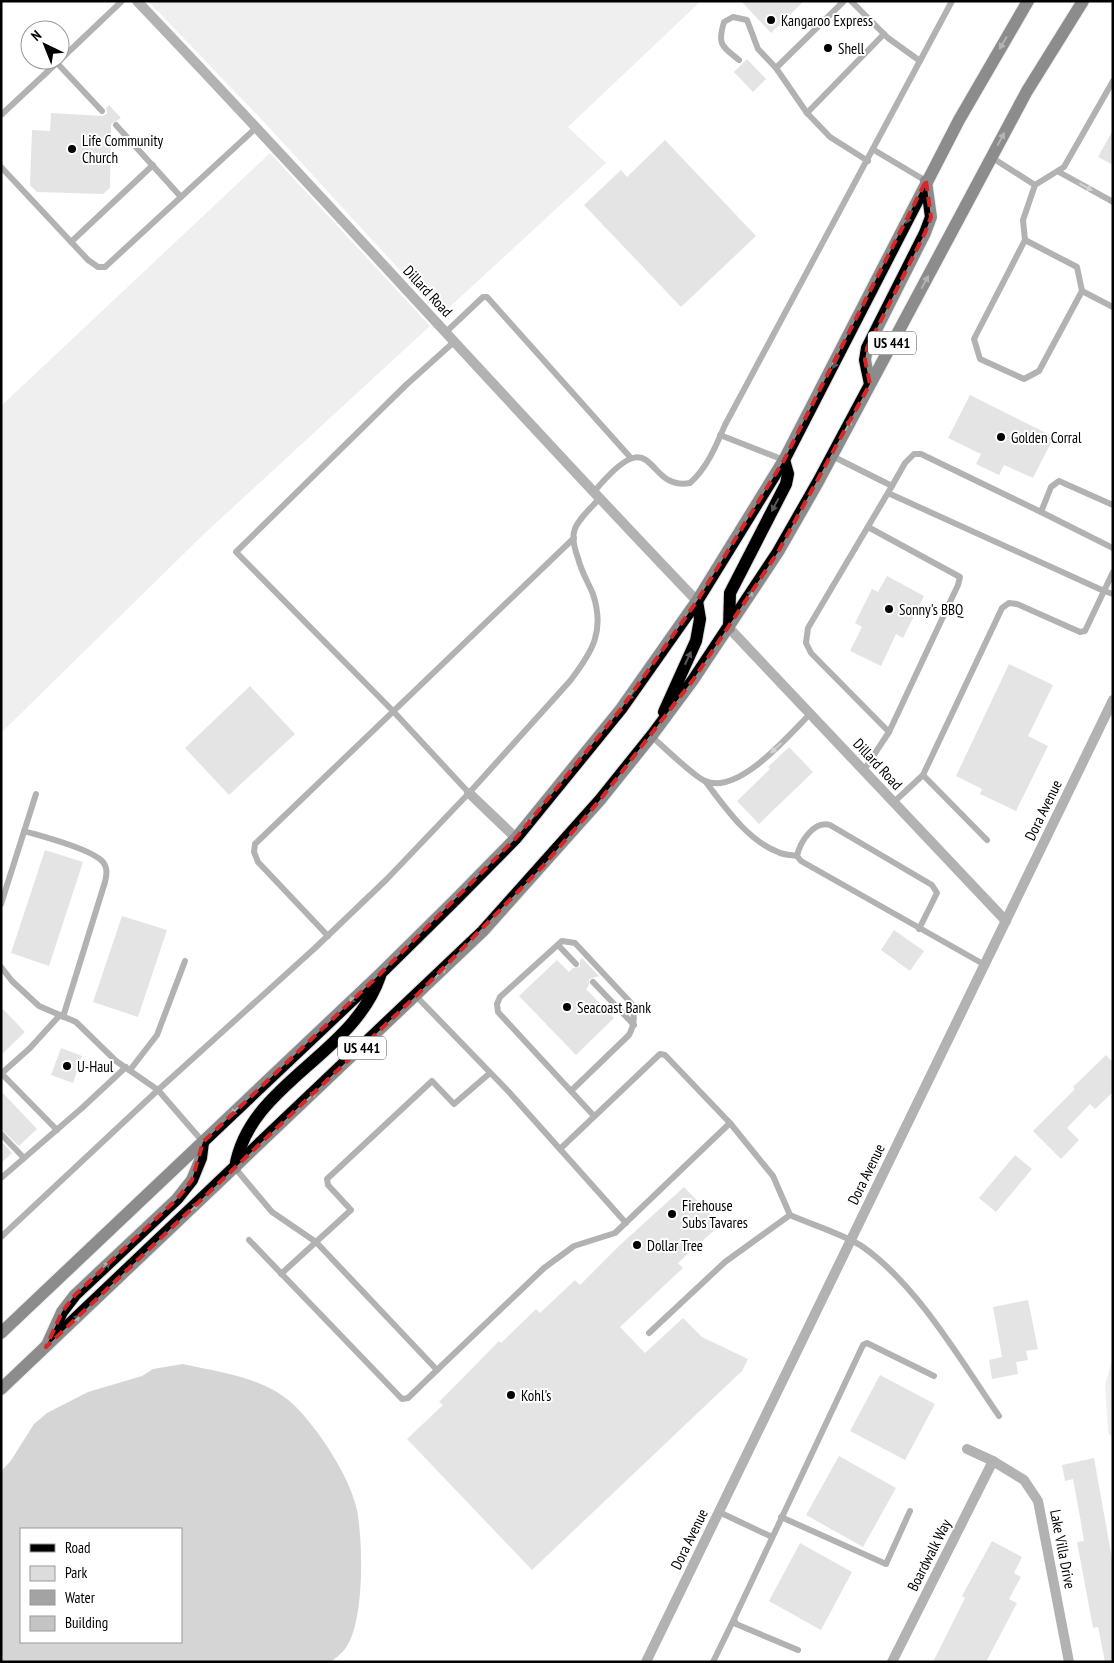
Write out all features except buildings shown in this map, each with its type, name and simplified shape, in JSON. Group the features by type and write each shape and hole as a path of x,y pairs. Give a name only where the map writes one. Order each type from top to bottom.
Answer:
{"main road":[{"name":"US 441","path":"1,1333 380,974 516,838 621,709 661,655 697,601 784,460 958,120 1028,1"},
{"name":"US 441","path":"1,1389 483,931 600,800 652,735 729,628 778,552 832,456 1027,91 1083,1"},
{"path":"870,384 865,360 867,348 925,233 931,217 926,181"},
{"path":"729,628 727,612 730,593 786,484 788,474 784,460"},
{"path":"652,735 696,641 700,619 697,601"},
{"path":"235,1168 238,1150 248,1129 261,1110 352,1024 366,1007 380,974"},
{"path":"46,1347 62,1312 76,1295 182,1193 192,1180 201,1158 203,1142"}],"street":[{"name":"Dillard Road","path":"137,1 257,127 596,496 697,601"},
{"name":"Dillard Road","path":"729,628 1006,921"},
{"name":"Dora Avenue","path":"646,1662 1113,700"},
{"path":"469,793 516,838"},
{"name":"Lake Villa Drive","path":"967,1449 993,1461 1024,1480 1038,1501 1070,1662"},
{"name":"Boardwalk Way","path":"892,1662 993,1461"}],"lane":[{"path":"70,51 122,1"},
{"path":"776,68 844,1"},
{"path":"852,1 884,34 920,61"},
{"path":"1,1237 158,1090 328,936 469,793 582,666 594,640 599,617 592,592 580,564 574,538 575,528 608,474 623,460 630,457 639,457 651,463 674,482 690,483 709,459 720,435 952,1"},
{"path":"739,60 721,45 719,37 724,22 733,17 747,20 758,49 776,68 807,114 830,137 868,161"},
{"path":"807,114 884,34"},
{"path":"1,115 49,70"},
{"path":"67,70 102,110"},
{"path":"1025,240 1077,267 1082,292 1039,371 1024,379 980,360 974,339 1025,240 1023,220 1035,185 1059,172 1064,167 1113,81"},
{"path":"116,125 181,197"},
{"path":"1,167 88,260 98,267 105,267 257,127"},
{"path":"874,150 926,181"},
{"path":"991,157 1035,185"},
{"path":"71,242 153,166"},
{"path":"1059,172 1113,202"},
{"path":"1082,292 1113,306"},
{"path":"446,332 483,296 487,297 630,457"},
{"path":"454,341 406,385 236,552 392,711 469,793"},
{"path":"720,435 784,460"},
{"path":"889,732 811,653 806,643 808,628 905,463 914,454 921,454 1113,548"},
{"path":"832,456 892,486"},
{"path":"1041,512 1051,487 1059,481 1113,505"},
{"path":"888,493 1113,594"},
{"path":"864,770 889,732 930,648 960,577 868,527"},
{"path":"328,936 258,862 254,852 255,844 574,538"},
{"path":"894,802 923,775 1002,608 1009,603 1017,604 1080,632 1085,631 1113,572"},
{"path":"705,782 724,783 742,776 761,761 810,714"},
{"path":"652,735 705,782 728,812 747,830 778,852 797,856 801,861 985,965"},
{"path":"923,775 987,840"},
{"path":"1,904 36,794"},
{"path":"797,856 799,847 817,825 823,823 932,885 937,893 919,929"},
{"path":"24,831 89,853 101,861 106,868 105,882 61,1016 30,1048 1,1073 57,1130"},
{"path":"572,1090 629,1035 634,1025 635,1014 631,1004 575,942 562,941 500,997 497,1004 498,1012 594,1116"},
{"path":"558,945 576,964"},
{"path":"1,1178 128,1069 157,1035 186,961"},
{"path":"1,967 12,981 39,1006 76,1022 128,1069 158,1090 203,1142"},
{"path":"593,982 634,1025"},
{"path":"416,996 490,1073 626,1222"},
{"path":"560,1149 660,1054 665,1055 730,1123 773,1176 790,1215 863,1246 895,1276 944,1334 999,1416"},
{"path":"281,1274 351,1210 328,1185 327,1179 432,1081 454,1104 490,1073"},
{"path":"249,1240 402,1399 408,1398 544,1268 574,1246 615,1233 730,1123"},
{"path":"1,1134 24,1158"},
{"path":"235,1168 272,1212 316,1242 437,1370"},
{"path":"650,1333 725,1262 790,1215"},
{"path":"713,1662 863,1345 867,1343 934,1376"},
{"path":"782,1517 886,1564 910,1511"},
{"path":"719,1512 772,1537"},
{"path":"734,1619 736,1624 798,1650"}],"highlighted area":[{"path":"926,181 931,217 925,233 867,348 865,360 870,384 778,552 693,680 600,800 543,866 418,994 46,1347 62,1312 75,1295 177,1199 192,1180 203,1142 380,974 516,838 621,709 697,601 784,460"}],"green space":[{"path":"148,1 701,1 568,127 606,163 441,315 263,121"},
{"path":"270,153 430,326 204,534 1,733 1,406"},
{"path":"1113,1357 1113,1436 1111,1436 1108,1432 1105,1385"}],"water":[{"path":"183,1364 257,1382 283,1396 295,1406 323,1441 341,1469 353,1497 359,1524 361,1561 359,1602 352,1637 344,1651 331,1662 1,1662 1,1471 10,1462 34,1424 47,1413 88,1392 142,1376 153,1369"}],"place":[{"name":"Kangaroo Express","path":"771,20"},
{"name":"Shell","path":"828,48"},
{"name":"Life Community Church","path":"72,149"},
{"name":"Golden Corral","path":"1001,437"},
{"name":"Sonny's BBQ","path":"889,609"},
{"name":"Seacoast Bank","path":"567,1007"},
{"name":"U-Haul","path":"67,1066"},
{"name":"Firehouse Subs Tavares","path":"672,1214"},
{"name":"Dollar Tree","path":"637,1245"},
{"name":"Kohl's","path":"511,1395"}]}
